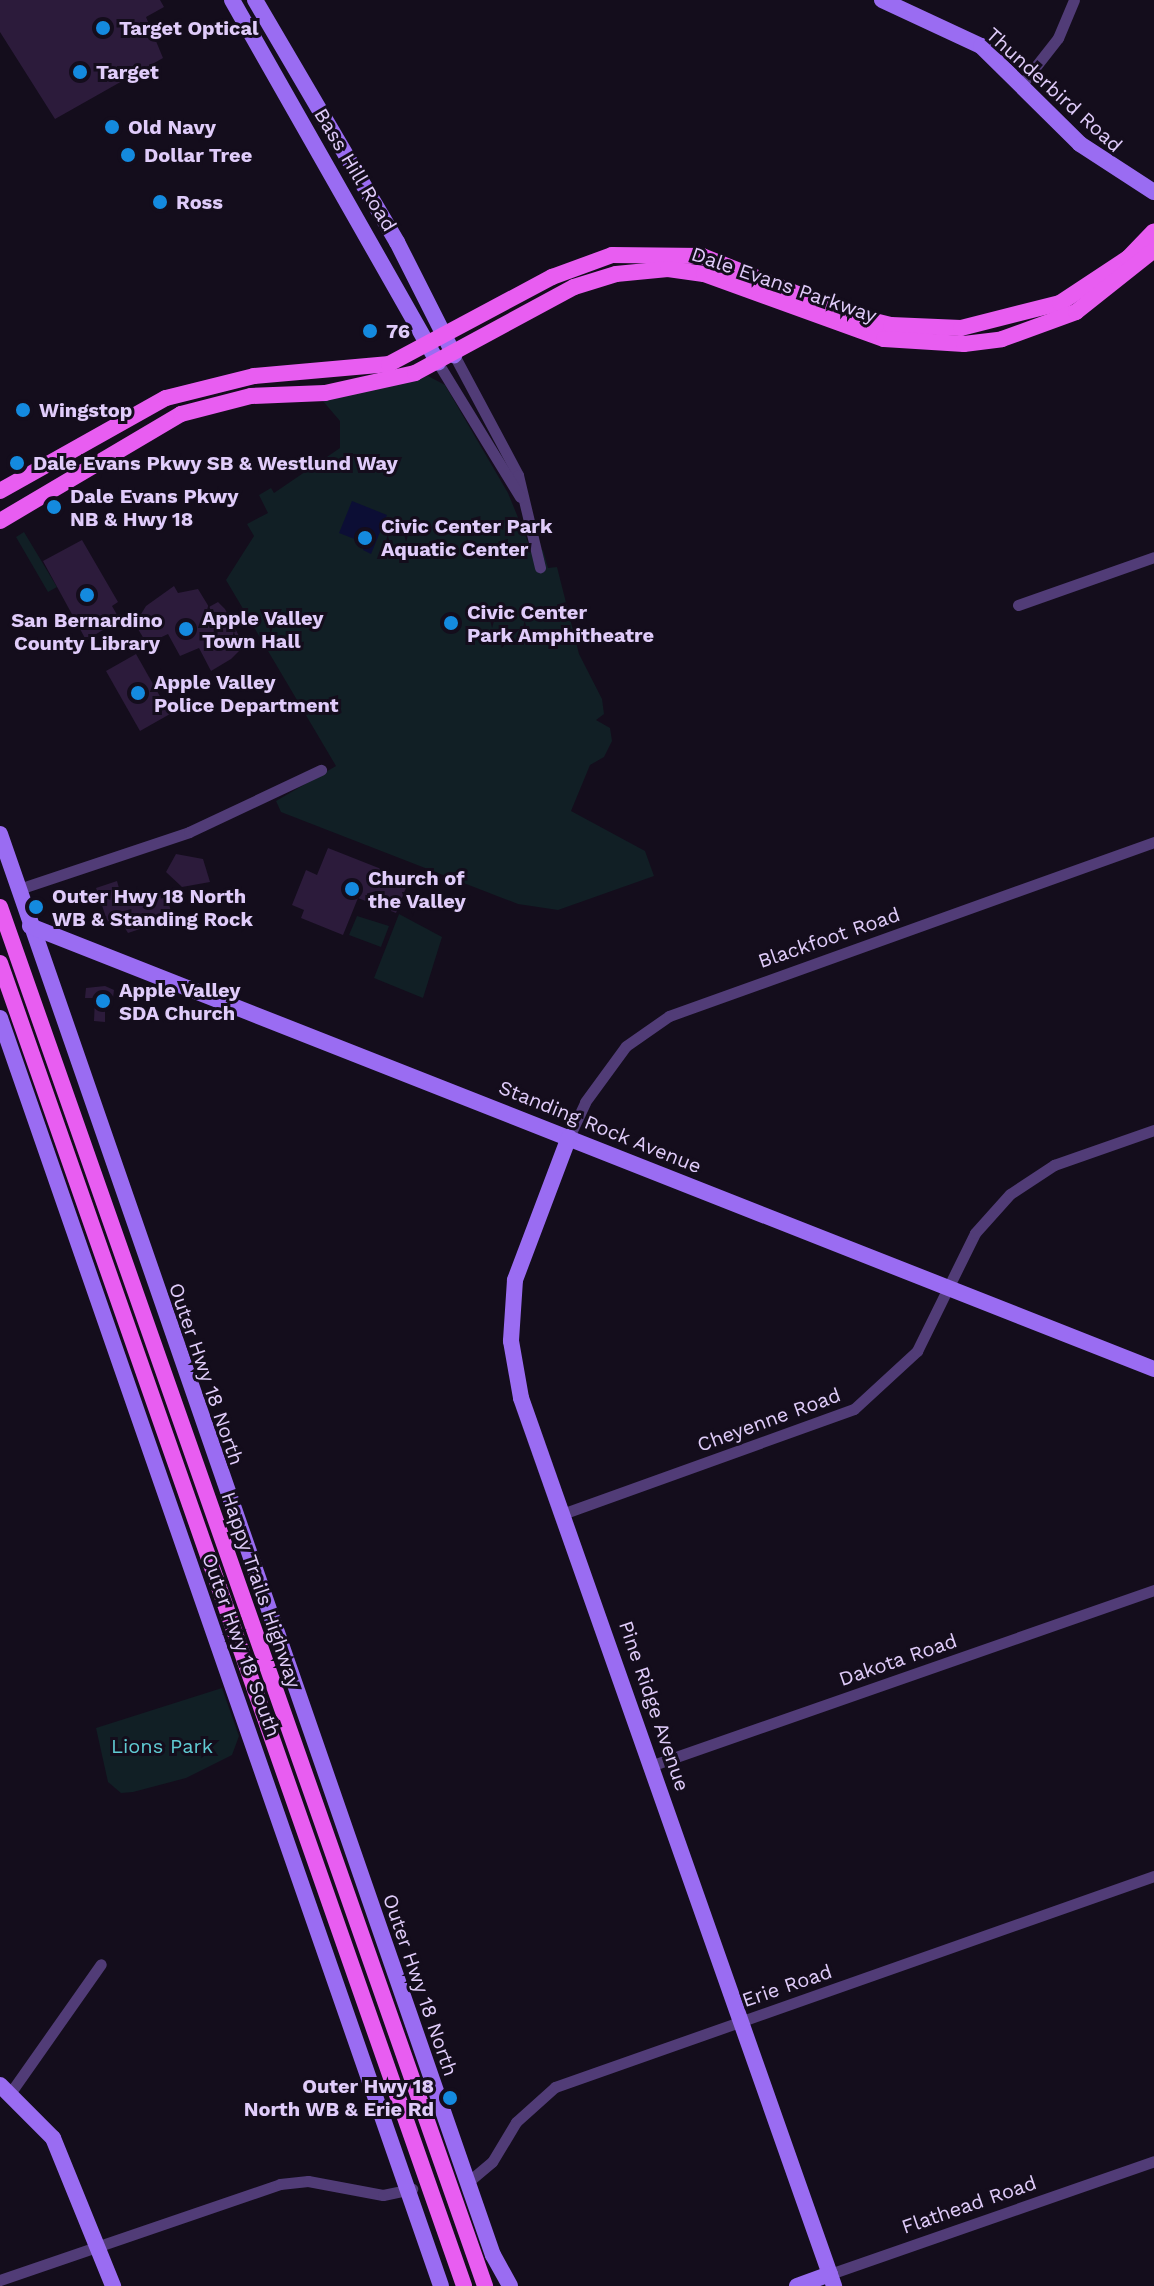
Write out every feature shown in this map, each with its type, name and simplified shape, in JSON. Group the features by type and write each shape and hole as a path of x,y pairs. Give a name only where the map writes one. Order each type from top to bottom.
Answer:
{"main road":[{"name":"Dale Evans Parkway","path":"0,491 188,391 254,376 365,368 446,339 577,266 649,251 729,265 891,325 975,326 1060,303 1128,258 1154,231"},
{"name":"Dale Evans Parkway","path":"0,521 181,414 251,396 359,388 438,363 574,287 668,269 704,274 884,339 940,344 1002,339 1076,312 1154,250"},
{"name":"Happy Trails Highway","path":"0,907 485,2286"},
{"name":"Happy Trails Highway","path":"0,963 464,2286"}],"street":[{"name":"Bass Hill Road","path":"232,0 438,363"},
{"name":"Bass Hill Road","path":"255,0 454,355"},
{"name":"Thunderbird Road","path":"882,0 981,46 1108,167 1154,192"},
{"path":"1022,84 1058,38 1074,0"},
{"path":"454,355 518,475 520,497"},
{"path":"438,363 520,497 540,567"},
{"path":"1018,605 1154,557"},
{"path":"19,889 189,832 321,770"},
{"name":"Outer Hwy 18 North","path":"0,834 468,2182 510,2286"},
{"name":"Blackfoot Road","path":"569,1137 612,1063 669,1016 1154,842"},
{"name":"Standing Rock Avenue","path":"30,926 1154,1369"},
{"name":"Outer Hwy 18 South","path":"0,1018 412,2189 441,2286"},
{"name":"Cheyenne Road","path":"565,1513 854,1409 917,1351 975,1233 1010,1194 1054,1165 1154,1130"},
{"name":"Pine Ridge Avenue","path":"569,1137 515,1280 511,1341 521,1398 565,1513 832,2280"},
{"name":"Dakota Road","path":"653,1765 1154,1590"},
{"name":"Erie Road","path":"468,2182 492,2162 516,2122 555,2087 1154,1876"},
{"path":"101,1964 6,2089 53,2138 113,2286"},
{"name":"Flathead Road","path":"797,2286 832,2280 1154,2161"},
{"path":"0,2280 280,2184 308,2181 383,2195 412,2189"}],"green space":[{"path":"428,376 445,385 508,493 532,552 543,550 548,568 557,567 579,654 602,699 604,714 596,720 610,728 612,741 604,757 590,765 571,811 645,851 654,876 558,910 518,904 281,812 276,801 336,766 226,580 254,536 247,524 268,513 259,495 271,488 274,493 340,448 340,421 322,400"},
{"path":"24,532 57,587 48,592 16,537"},
{"path":"399,914 442,937 423,998 374,978"},
{"path":"357,916 389,926 381,947 349,935"},
{"name":"Lions Park","path":"222,1688 239,1736 232,1755 186,1778 133,1792 121,1793 108,1782 96,1728"}],"shaded area":[{"path":"352,501 387,515 371,554 363,550 365,543 339,533"}],"building":[{"name":"Target","path":"0,0 160,0 164,7 146,17 163,58 55,119 0,32"},
{"name":"San Bernardino County Library","path":"82,540 118,602 112,606 120,620 86,640 43,561"},
{"name":"Apple Valley Town Hall","path":"174,586 178,593 198,589 209,607 218,602 239,636 234,639 240,650 211,671 199,648 180,656 168,634 147,644 135,624 146,606"},
{"name":"Apple Valley Police Department","path":"136,654 170,714 140,731 106,671"},
{"name":"Church of the Valley","path":"328,848 409,880 396,913 358,898 343,935 301,918 304,910 292,905 306,870 317,875"},
{"path":"176,854 203,859 210,882 182,887 166,872"},
{"path":"117,881 124,906 165,891 173,918 128,933 120,920 108,923 96,888"},
{"name":"Apple Valley SDA Church","path":"105,986 114,990 112,1006 105,1006 105,1022 94,1021 95,998 85,998 86,988"}],"place":[{"name":"Target Optical","path":"103,28"},
{"name":"Target","path":"80,72"},
{"name":"Old Navy","path":"112,127"},
{"name":"Dollar Tree","path":"128,155"},
{"name":"Ross","path":"160,202"},
{"name":"76","path":"370,331"},
{"name":"Wingstop","path":"23,410"},
{"name":"Dale Evans Pkwy SB & Westlund Way","path":"17,463"},
{"name":"Dale Evans Pkwy NB & Hwy 18","path":"54,507"},
{"name":"Civic Center Park Aquatic Center","path":"365,538"},
{"name":"San Bernardino County Library","path":"87,595"},
{"name":"Civic Center Park Amphitheatre","path":"451,623"},
{"name":"Apple Valley Town Hall","path":"186,629"},
{"name":"Apple Valley Police Department","path":"138,693"},
{"name":"Church of the Valley","path":"352,889"},
{"name":"Outer Hwy 18 North WB & Standing Rock","path":"36,907"},
{"name":"Apple Valley SDA Church","path":"103,1001"},
{"name":"Outer Hwy 18 North WB & Erie Rd","path":"450,2098"}]}
